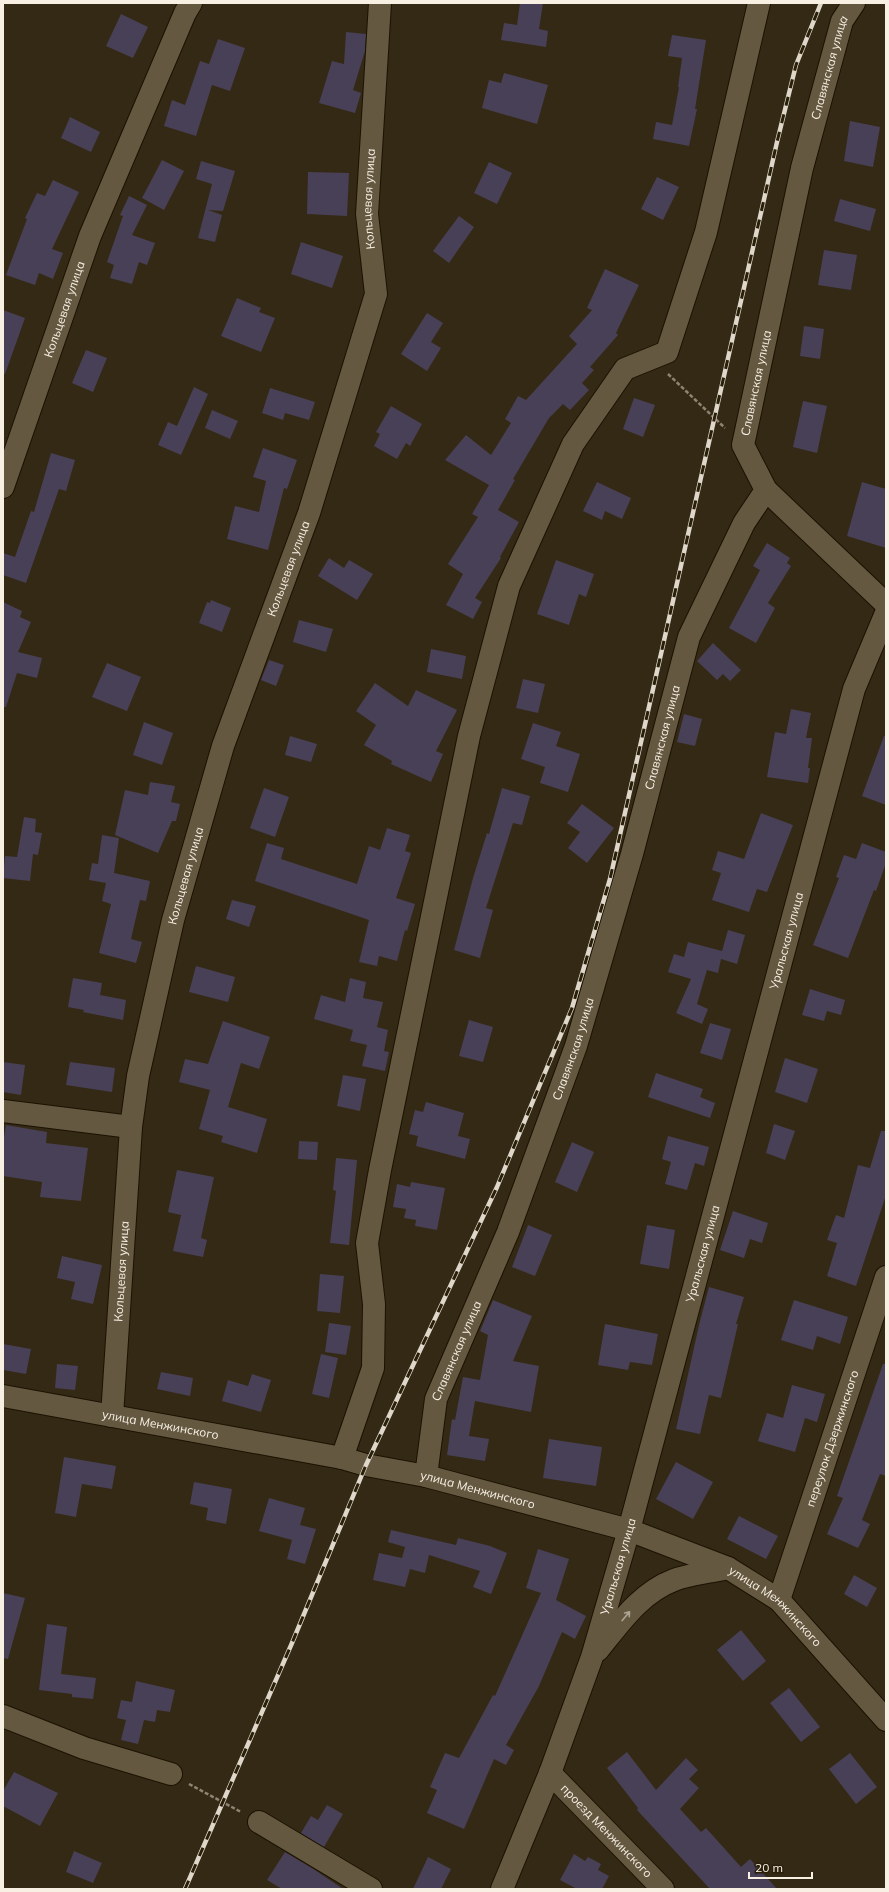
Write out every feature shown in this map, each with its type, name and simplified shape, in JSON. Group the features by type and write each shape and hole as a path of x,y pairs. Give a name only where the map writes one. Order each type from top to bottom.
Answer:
{"street":[{"name":"Кольцевая улица","path":"3,487 90,236 185,13 191,3"},
{"name":"Кольцевая улица","path":"112,1416 131,1127 138,1076 173,920 223,746 309,513 376,294 367,214 380,3"},
{"path":"342,1458 373,1368 374,1304 366,1243 469,736 509,586 573,444 625,368 667,352 706,232 758,3"},
{"name":"Славянская улица","path":"426,1476 436,1399 508,1232 576,1046 632,854 689,637 744,523 766,490 743,445 802,168 842,21 854,3"},
{"path":"766,490 886,604"},
{"name":"Уральская улица","path":"502,1889 550,1773 592,1657 628,1530 854,689 886,613"},
{"path":"3,1111 131,1127"},
{"name":"переулок Дзержинского","path":"779,1600 886,1277"},
{"name":"улица Менжинского","path":"3,1396 342,1458 366,1465 426,1476 628,1530 728,1568 779,1600 885,1717"},
{"path":"592,1657 629,1612 650,1592 674,1580 728,1568"},
{"path":"3,1716 84,1748 170,1774"},
{"name":"проезд Менжинского","path":"550,1773 663,1889"},
{"path":"259,1822 371,1889"}],"path":[{"path":"651,358 743,445"},
{"path":"170,1774 259,1822"}],"building":[{"path":"520,3 543,3 539,29 548,31 546,47 501,40 504,23 517,25"},
{"path":"121,14 148,27 133,58 106,46"},
{"path":"346,32 366,34 365,51 353,90 361,93 355,113 319,103 332,61 344,64"},
{"path":"672,35 706,40 695,109 697,109 689,146 653,139 656,122 672,125 679,87 682,58 668,56"},
{"path":"218,39 245,48 230,91 212,85 196,136 164,126 172,100 185,105 200,61 209,64"},
{"path":"504,73 548,85 537,124 482,108 489,80 501,83"},
{"path":"70,117 100,132 91,152 61,138"},
{"path":"850,121 880,127 873,167 844,161"},
{"path":"162,160 184,171 164,210 142,198"},
{"path":"201,161 235,171 223,211 208,210 222,215 215,242 198,238 212,184 196,179"},
{"path":"489,162 512,173 497,204 474,193"},
{"path":"308,172 349,173 347,216 307,214"},
{"path":"657,177 679,187 663,220 641,209"},
{"path":"53,180 79,192 52,249 63,253 53,279 39,273 35,285 6,275 27,219 25,218 37,193 45,196"},
{"path":"129,196 147,205 132,235 155,243 147,265 139,262 132,284 110,278 114,265 107,262 123,216 120,215"},
{"path":"840,199 876,209 870,231 834,221"},
{"path":"459,216 474,227 449,263 433,251"},
{"path":"301,242 343,256 332,288 291,274"},
{"path":"824,250 857,255 851,290 818,285"},
{"path":"605,269 639,285 616,333 618,335 590,367 594,370 582,383 589,390 570,410 563,404 549,418 513,479 515,480 498,510 519,522 500,557 501,558 475,598 482,602 473,619 446,605 463,574 448,564 478,517 472,514 489,485 445,460 466,435 491,455 511,423 505,419 518,396 526,400 577,344 569,336 592,310 587,308"},
{"path":"237,298 261,308 259,312 275,318 261,352 221,336"},
{"path":"3,310 25,318 5,374 3,374"},
{"path":"427,313 443,323 431,342 441,348 427,371 401,354"},
{"path":"804,326 824,329 820,359 800,356"},
{"path":"86,350 107,358 93,392 72,383"},
{"path":"194,387 208,394 181,455 158,445 168,422 177,426"},
{"path":"270,388 315,402 309,420 285,413 283,420 262,413"},
{"path":"634,398 655,405 643,437 623,429"},
{"path":"803,401 827,406 817,453 793,447"},
{"path":"391,406 422,424 410,446 406,443 397,459 374,446 380,434 376,432"},
{"path":"212,410 238,421 230,439 205,428"},
{"path":"263,448 297,460 287,489 284,488 268,550 227,539 235,506 259,512 266,481 253,477"},
{"path":"51,453 75,460 66,491 59,489 26,583 3,575 3,553 15,557 31,511 34,512"},
{"path":"597,482 631,498 622,519 605,511 602,520 583,511"},
{"path":"862,482 886,489 886,548 847,536"},
{"path":"767,543 790,558 787,563 791,566 768,603 775,608 756,643 729,628 760,570 753,566"},
{"path":"329,558 344,568 349,560 373,574 357,600 318,576"},
{"path":"556,560 594,574 586,597 579,594 569,625 537,614"},
{"path":"211,600 231,608 222,632 199,623 207,602 210,603"},
{"path":"3,602 22,611 20,617 31,622 18,652 42,658 37,678 17,673 6,707 3,707"},
{"path":"299,620 333,629 326,652 293,642"},
{"path":"713,643 741,670 730,681 723,674 717,680 697,661"},
{"path":"431,649 466,656 462,679 427,672"},
{"path":"269,660 284,665 276,686 261,680"},
{"path":"107,663 141,677 127,711 92,697"},
{"path":"523,679 545,684 538,713 516,708"},
{"path":"375,683 408,706 416,690 457,710 436,751 443,754 431,782 391,764 392,761 364,745 376,725 356,711"},
{"path":"791,709 811,713 806,738 812,738 808,768 810,768 808,783 767,777 775,732 786,734"},
{"path":"684,714 702,719 695,746 677,742"},
{"path":"144,722 173,733 162,765 133,755"},
{"path":"533,723 561,732 556,746 580,754 568,792 540,783 545,767 521,759"},
{"path":"290,736 317,744 311,762 285,755"},
{"path":"884,736 886,736 886,805 862,796"},
{"path":"150,782 175,786 171,802 180,804 176,821 172,821 158,853 115,835 125,790 148,795"},
{"path":"264,788 289,797 275,837 250,828"},
{"path":"502,788 530,796 522,825 513,823 486,908 493,910 480,958 454,950 473,878 487,833 489,834"},
{"path":"582,804 614,828 587,863 568,848 580,832 567,823"},
{"path":"761,813 793,825 767,892 757,889 749,912 712,900 721,873 712,870 718,851 744,859"},
{"path":"24,817 36,819 35,832 42,833 38,855 33,854 30,881 3,878 5,856 17,857"},
{"path":"387,828 410,835 405,851 411,853 396,898 415,904 407,931 405,930 397,961 379,956 377,966 359,962 369,920 255,881 267,843 284,848 281,859 357,884 369,846 380,850"},
{"path":"102,835 119,838 114,873 150,881 146,901 140,900 131,939 142,942 136,963 99,953 111,904 102,901 106,883 89,880 92,863 98,864"},
{"path":"862,843 886,852 886,863 848,958 813,945 839,878 836,877 844,855 856,859"},
{"path":"232,900 256,906 249,927 226,919"},
{"path":"728,930 745,935 737,964 721,959 718,973 707,970 697,1004 708,1009 702,1024 676,1013 691,979 668,972 674,954 684,957 688,942 722,951"},
{"path":"196,966 235,977 228,1002 189,992"},
{"path":"73,978 102,983 100,995 126,1000 123,1020 83,1012 84,1010 68,1007"},
{"path":"350,978 366,982 363,998 383,1002 377,1027 388,1030 384,1051 389,1052 385,1071 362,1066 367,1045 350,1041 353,1030 314,1019 321,995 345,1002"},
{"path":"810,989 845,1000 841,1015 827,1011 824,1021 802,1015"},
{"path":"469,1020 493,1027 483,1062 459,1056"},
{"path":"223,1021 270,1037 259,1069 241,1063 228,1107 267,1119 257,1153 221,1142 223,1136 199,1129 210,1090 179,1082 185,1059 208,1064"},
{"path":"710,1023 731,1029 722,1060 700,1053"},
{"path":"785,1058 818,1069 807,1103 775,1092"},
{"path":"3,1062 25,1065 21,1095 3,1092"},
{"path":"70,1062 115,1068 112,1092 66,1085"},
{"path":"656,1073 703,1089 700,1097 715,1103 710,1118 648,1097"},
{"path":"343,1075 366,1079 360,1111 337,1106"},
{"path":"426,1102 464,1113 458,1136 470,1139 465,1159 416,1146 418,1136 409,1134 415,1110 423,1112"},
{"path":"774,1124 795,1131 785,1160 766,1153"},
{"path":"6,1125 47,1132 46,1143 88,1148 81,1201 40,1197 42,1182 3,1176 3,1143"},
{"path":"881,1131 886,1131 886,1195 856,1286 827,1276 837,1243 827,1240 836,1215 844,1218 858,1165 870,1168"},
{"path":"668,1136 709,1147 704,1166 695,1163 687,1190 665,1184 671,1162 662,1159"},
{"path":"299,1141 318,1142 317,1160 298,1159"},
{"path":"572,1142 594,1152 577,1192 555,1182"},
{"path":"336,1158 357,1160 349,1245 330,1243 336,1191 333,1190"},
{"path":"177,1170 214,1177 201,1238 207,1240 203,1257 173,1251 181,1215 168,1212"},
{"path":"411,1182 445,1188 437,1230 415,1226 416,1220 404,1218 406,1209 393,1207 397,1184 410,1187"},
{"path":"733,1211 768,1223 762,1243 750,1239 744,1258 720,1250"},
{"path":"528,1225 552,1235 535,1276 512,1267"},
{"path":"647,1225 675,1230 669,1269 640,1264"},
{"path":"62,1256 102,1265 93,1304 71,1299 75,1282 57,1278"},
{"path":"320,1274 344,1276 340,1313 317,1311"},
{"path":"709,1287 744,1297 736,1324 738,1324 721,1398 709,1395 700,1434 676,1429"},
{"path":"493,1300 532,1316 513,1361 539,1366 531,1412 475,1401 469,1436 489,1439 485,1461 447,1455 452,1419 455,1420 463,1377 480,1380 488,1335 480,1331"},
{"path":"794,1300 848,1317 840,1344 817,1336 813,1350 781,1340"},
{"path":"329,1323 351,1326 346,1355 325,1352"},
{"path":"605,1324 658,1334 652,1365 630,1362 628,1370 598,1365"},
{"path":"3,1344 31,1349 26,1374 3,1370"},
{"path":"321,1354 338,1358 329,1398 312,1394"},
{"path":"57,1364 78,1366 75,1390 55,1388"},
{"path":"883,1364 886,1364 886,1476 880,1474 862,1520 870,1524 858,1548 827,1534 843,1498 837,1496"},
{"path":"161,1372 193,1378 190,1396 157,1389"},
{"path":"252,1374 271,1380 261,1412 222,1401 228,1380 248,1386"},
{"path":"792,1385 825,1394 817,1422 805,1418 795,1452 758,1441 767,1413 783,1418"},
{"path":"549,1439 602,1447 596,1486 543,1478"},
{"path":"64,1457 116,1466 112,1489 82,1484 76,1517 55,1513"},
{"path":"676,1462 713,1482 693,1519 656,1499"},
{"path":"194,1482 232,1489 226,1524 206,1520 208,1508 190,1504"},
{"path":"269,1498 305,1508 300,1525 316,1529 305,1564 287,1559 292,1540 259,1531"},
{"path":"739,1516 778,1536 766,1559 727,1539"},
{"path":"391,1530 456,1545 458,1538 490,1546 507,1553 491,1594 473,1587 480,1571 429,1555 425,1573 410,1569 405,1587 373,1580 379,1553 402,1558 405,1547 388,1542"},
{"path":"538,1549 569,1559 556,1600 586,1616 575,1639 562,1632 539,1686 506,1745 514,1750 506,1765 494,1759 464,1829 427,1813 437,1790 430,1787 445,1753 459,1758 493,1695 495,1696 541,1593 526,1588"},
{"path":"854,1575 877,1588 867,1607 844,1594"},
{"path":"3,1593 25,1598 8,1659 3,1658"},
{"path":"47,1624 67,1627 61,1674 96,1678 93,1699 72,1697 72,1694 39,1690"},
{"path":"741,1630 766,1661 743,1681 717,1650"},
{"path":"136,1681 175,1690 170,1712 157,1710 155,1722 144,1720 138,1744 121,1740 126,1720 117,1718 121,1700 132,1702"},
{"path":"789,1688 820,1727 801,1742 770,1703"},
{"path":"627,1752 656,1790 686,1758 698,1770 689,1779 699,1788 680,1809 701,1832 706,1828 741,1867 750,1859 777,1889 710,1889 637,1810 638,1808 607,1768"},
{"path":"850,1753 877,1787 856,1804 829,1769"},
{"path":"14,1772 58,1793 40,1826 3,1806 3,1791"},
{"path":"327,1805 343,1814 324,1847 301,1833 311,1816 318,1820"},
{"path":"74,1851 102,1863 93,1883 66,1872"},
{"path":"285,1852 343,1889 282,1889 267,1880"},
{"path":"574,1854 585,1861 588,1857 601,1864 598,1870 609,1876 602,1889 577,1889 560,1880"},
{"path":"428,1857 451,1869 441,1889 413,1889"}],"railway":[{"path":"185,1889 292,1643 366,1465 497,1187 572,1008 610,879 777,142 796,65 821,3"}]}
